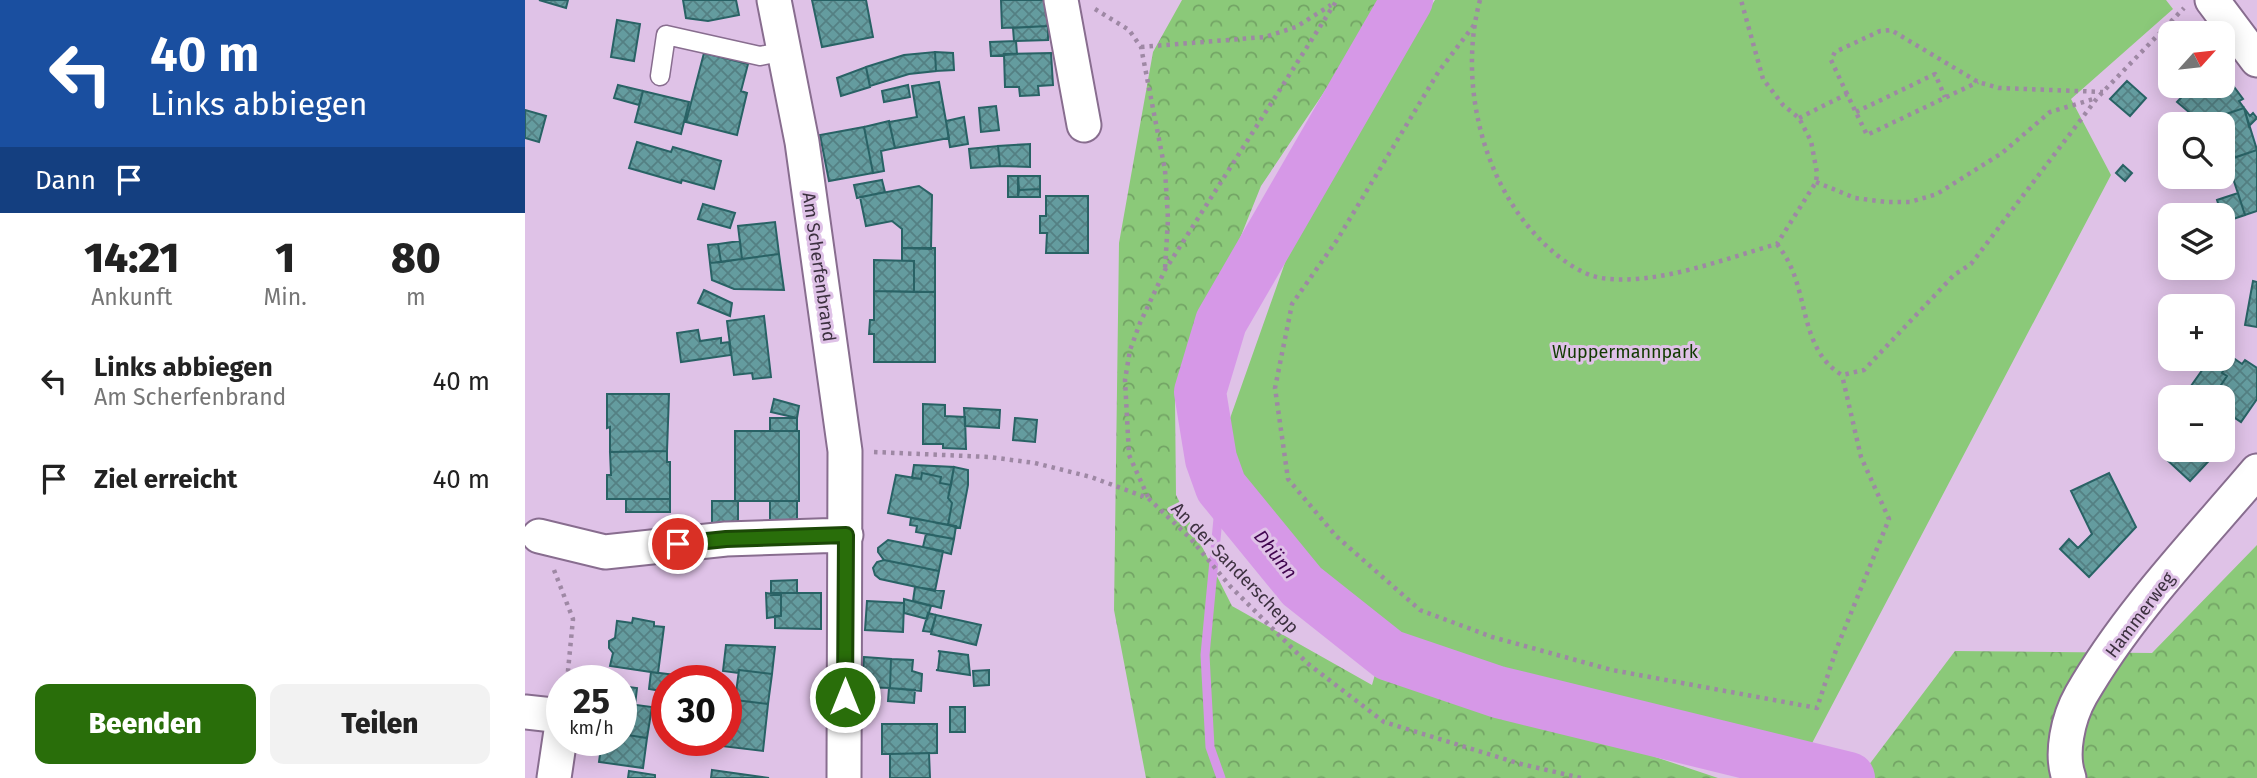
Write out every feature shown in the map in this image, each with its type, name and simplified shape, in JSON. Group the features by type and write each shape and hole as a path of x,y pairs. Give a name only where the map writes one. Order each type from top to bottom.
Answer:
{"street":[{"name":"Am Scherfenbrand","path":"774,0 802,142 845,451 844,778"},
{"path":"2212,0 2257,60"},
{"path":"1076,3 1084,125"},
{"name":"Hammerweg","path":"2068,776 2064,746 2080,697 2132,619 2257,471"},
{"path":"539,536 605,552 726,539 846,535"},
{"path":"525,712 546,714"},
{"path":"554,778 557,756"}],"lane":[{"path":"660,76 666,36 760,56 785,51"}],"path":[{"path":"1481,0 1473,25 1473,79 1480,128 1491,161 1512,204 1540,240 1563,261 1597,278 1627,281 1682,271 1777,244 1816,182 1811,141 1799,118 1783,105 1763,79 1741,0"},
{"path":"1842,375 1864,370 1954,275 1971,264 2098,97 2191,0"},
{"path":"1141,47 1265,37 1296,27 1336,1"},
{"path":"1149,498 1129,456 1125,380 1133,341 1165,270 1336,1"},
{"path":"1076,3 1129,30 1141,47 1165,170 1168,219 1165,270"},
{"path":"1473,25 1439,71 1337,240 1292,304 1275,388 1288,480 1336,536 1420,611 1492,637 1612,670 1817,708 1836,650 1889,519 1861,457 1842,375 1831,368 1817,350 1790,264 1777,244"},
{"path":"1978,82 1867,135 1831,60 1835,52 1880,31 1891,30 1978,82 1999,88 2103,92"},
{"path":"1856,111 1935,74 1945,97"},
{"path":"1799,118 1847,94"},
{"path":"1816,182 1855,198 1886,202 1910,202 1937,194 2002,153 2050,112 2098,97"},
{"name":"An der Sanderschepp","path":"845,451 989,457 1035,463 1091,477 1149,498 1190,538 1230,586 1307,663 1384,722 1521,764 1581,778"},
{"path":"539,536 573,619 569,665"}],"green space":[{"path":"1182,0 1386,0 1261,186 1175,400 1176,495 1232,606 1372,685 1378,664 1718,778 1146,778 1114,610 1119,243 1153,52"},
{"name":"Wuppermannpark","path":"1435,0 2166,0 2173,9 2071,99 2111,175 1799,768 1480,680 1312,607 1222,441 1304,209"},
{"path":"2257,545 2257,778 1859,778 1955,651 2152,653"}],"building":[{"path":"539,0 568,0 566,8"},
{"path":"683,0 736,0 739,15 708,21 686,18"},
{"path":"812,0 866,0 873,37 822,47"},
{"path":"1001,0 1047,0 1048,26 1002,28"},
{"path":"617,20 640,24 634,61 611,57"},
{"path":"1048,26 1048,40 1014,41 1013,28"},
{"path":"1016,41 1017,54 991,56 990,42"},
{"path":"935,52 936,71 909,74 870,86 866,67 904,55"},
{"path":"935,52 953,53 954,70 936,71"},
{"path":"704,53 748,64 741,91 747,93 737,135 686,122"},
{"path":"1051,53 1053,85 1038,86 1039,95 1020,96 1019,87 1005,87 1004,54"},
{"path":"866,67 870,87 841,96 837,78"},
{"path":"2127,81 2146,98 2130,116 2110,99"},
{"path":"939,82 949,138 895,148 889,122 917,117 912,86"},
{"path":"618,85 643,91 639,105 614,98"},
{"path":"908,85 910,97 884,102 882,91"},
{"path":"2235,88 2243,99 2239,101 2250,116 2253,113 2257,118 2249,126 2244,108 2232,112 2189,112 2177,102 2181,98 2235,98"},
{"path":"643,91 689,102 681,134 635,122"},
{"path":"996,106 999,130 981,132 979,108"},
{"path":"2244,108 2257,150 2235,158 2235,112 2232,112"},
{"path":"525,110 546,116 539,142 525,138"},
{"path":"964,117 968,144 950,147 946,121"},
{"path":"889,121 895,148 881,151 884,171 873,173 864,127"},
{"path":"864,127 873,173 829,181 820,135"},
{"path":"637,142 671,152 673,147 721,161 714,189 629,168"},
{"path":"1030,144 1030,167 1000,166 998,146"},
{"path":"998,146 1000,166 971,168 969,149"},
{"path":"2257,150 2257,211 2245,215 2235,184 2235,157"},
{"path":"2123,165 2132,173 2125,181 2116,173"},
{"path":"1008,176 1018,176 1018,197 1008,197"},
{"path":"1018,176 1040,176 1040,189 1019,190"},
{"path":"882,180 885,192 857,198 854,185"},
{"path":"919,186 932,195 931,249 902,248 902,229 892,221 866,226 860,197"},
{"path":"1040,189 1040,197 1018,197 1019,190"},
{"path":"2238,193 2245,215 2235,218 2235,203 2218,203 2217,200"},
{"path":"1046,196 1088,196 1088,253 1046,253 1047,233 1040,233 1040,216 1046,216"},
{"path":"703,204 735,213 730,228 698,219"},
{"path":"775,222 779,254 742,259 738,226"},
{"path":"740,241 742,259 721,262 718,244"},
{"path":"718,244 721,262 710,263 708,245"},
{"path":"902,248 935,248 935,292 914,292 914,261 902,261"},
{"path":"779,254 784,290 734,289 712,280 710,263"},
{"path":"874,260 914,261 914,292 874,291"},
{"path":"2253,281 2257,282 2257,327 2245,325"},
{"path":"704,290 732,303 730,316 698,303"},
{"path":"874,291 935,292 935,362 874,362 874,334 869,334 870,320 874,320"},
{"path":"764,316 771,377 753,379 752,373 734,375 727,321"},
{"path":"698,330 700,341 721,338 721,343 729,342 731,355 681,362 677,333"},
{"path":"2235,359 2242,364 2245,360 2257,368 2257,399 2241,422 2235,418 2235,385 2221,385 2227,376 2222,373 2235,371"},
{"path":"2202,371 2223,371 2222,373 2227,376 2221,385 2192,385"},
{"path":"607,394 669,394 667,451 610,452"},
{"path":"774,399 799,406 797,418 771,412"},
{"path":"923,404 945,405 945,416 965,417 966,449 943,448 943,444 923,444"},
{"path":"964,408 1000,410 999,428 965,426"},
{"path":"770,418 797,418 797,431 770,431"},
{"path":"1015,418 1037,420 1035,442 1013,440"},
{"path":"735,431 799,431 799,501 735,501"},
{"path":"667,451 667,462 670,462 670,499 607,499 607,475 611,475 610,452"},
{"path":"2169,462 2208,462 2190,481"},
{"path":"914,465 954,467 951,485 940,483 941,477 922,473 921,479 912,478"},
{"path":"954,467 968,470 960,528 948,525 952,503 948,498"},
{"path":"922,473 941,477 940,483 951,485 948,498 952,503 948,525 888,513 896,475 921,479"},
{"path":"2109,473 2136,527 2089,577 2060,549 2069,539 2078,548 2092,534 2071,491"},
{"path":"626,499 670,499 670,512 626,512"},
{"path":"712,501 738,501 738,527 712,527"},
{"path":"770,501 797,501 797,527 770,527"},
{"path":"911,518 956,526 954,539 916,532 917,526 910,525"},
{"path":"926,534 954,539 951,554 923,547"},
{"path":"888,540 943,551 939,571 884,560 878,548"},
{"path":"884,560 939,571 935,591 880,579 873,568 877,562"},
{"path":"797,580 797,593 771,593 771,581"},
{"path":"915,587 944,591 941,608 913,601"},
{"path":"766,593 781,595 781,616 767,618"},
{"path":"771,593 821,593 821,629 775,628 775,616 781,616 781,595"},
{"path":"904,599 931,606 927,619 904,613"},
{"path":"867,601 904,603 903,632 865,630"},
{"path":"928,613 936,615 931,632 923,631"},
{"path":"936,615 981,625 976,645 931,634"},
{"path":"633,618 664,627 659,665 651,665 651,672 637,670 637,665 610,665 613,653 609,648 609,641 615,638 617,621 632,623"},
{"path":"726,645 775,647 772,674 742,670 742,665 724,665"},
{"path":"938,651 968,655 970,675 936,670"},
{"path":"864,657 891,659 890,688 862,687"},
{"path":"891,659 913,660 912,671 922,674 921,691 890,688"},
{"path":"742,670 772,674 768,704 742,701"},
{"path":"989,670 989,685 974,686 973,671"},
{"path":"889,688 915,690 914,703 888,701"},
{"path":"742,701 768,704 763,751 742,748"},
{"path":"637,705 651,707 647,738 637,736"},
{"path":"950,707 965,707 965,732 950,732"},
{"path":"882,724 937,724 937,753 882,754"},
{"path":"637,736 647,738 643,768 599,762 600,756 637,756"},
{"path":"929,753 930,778 890,778 890,754"},
{"path":"712,770 769,778 711,778"},
{"path":"629,771 655,775 655,778 628,778"}],"waterway":[{"name":"Dhünn","path":"1407,0 1221,322 1200,392 1211,459 1221,487 1302,586 1389,655 1498,692 1849,778"},
{"path":"1221,487 1205,655 1210,747 1221,778"}],"route":[{"path":"678,544 726,539 846,535 845,697"}]}
